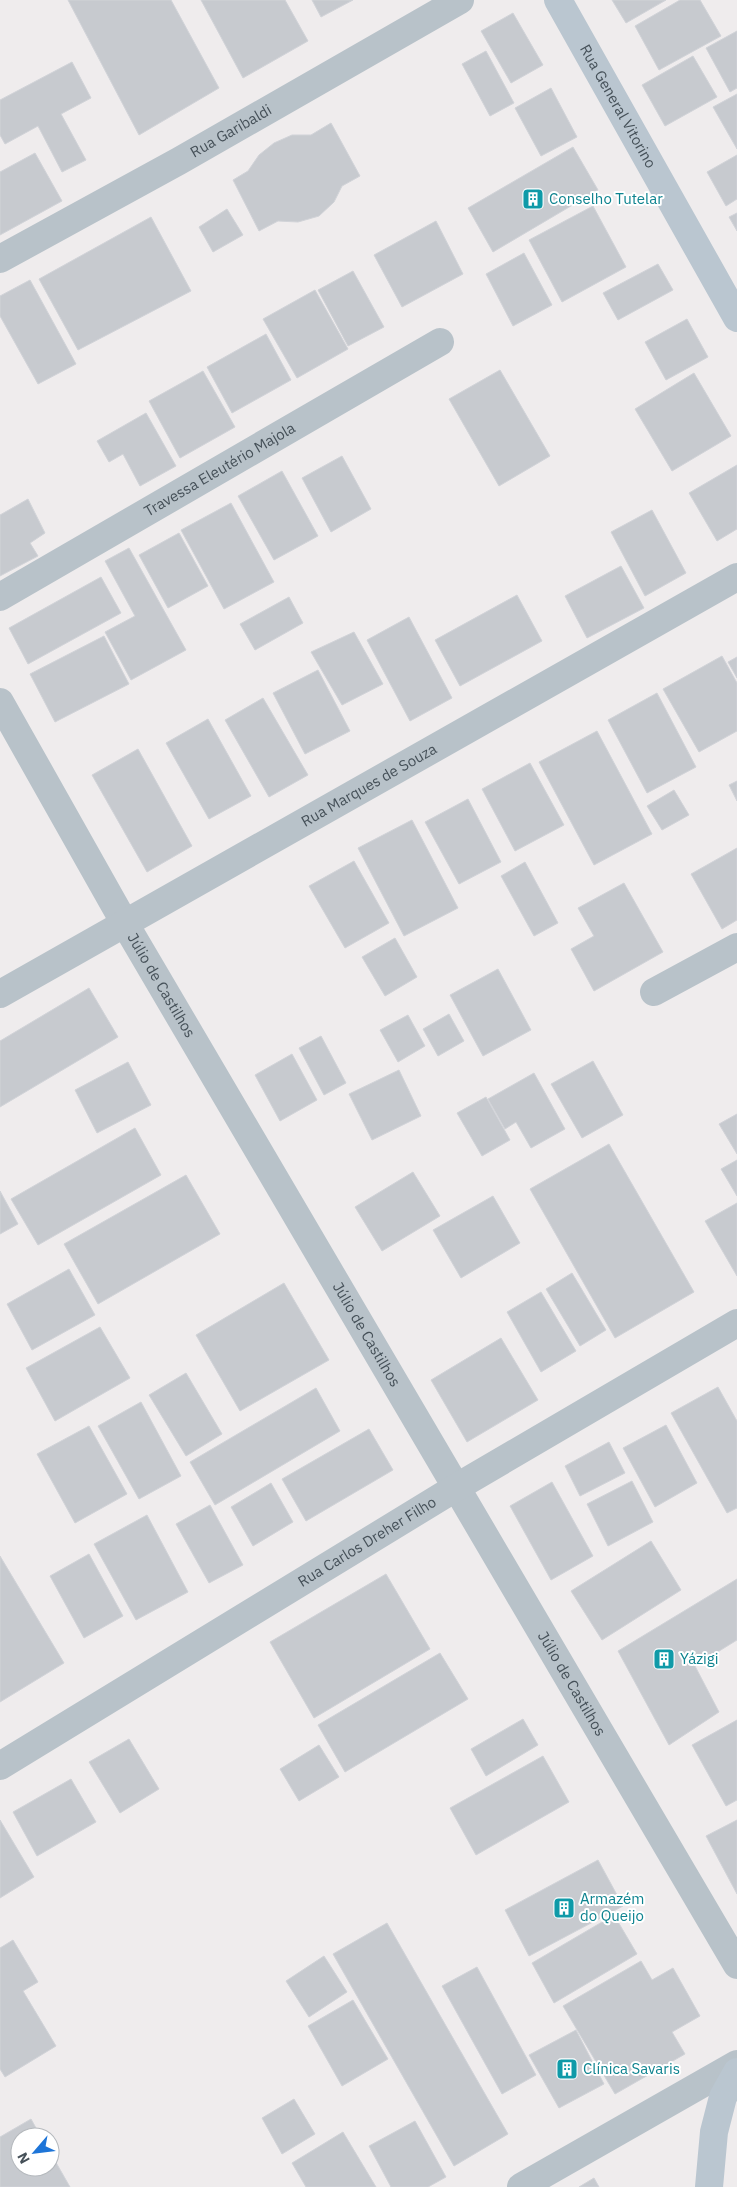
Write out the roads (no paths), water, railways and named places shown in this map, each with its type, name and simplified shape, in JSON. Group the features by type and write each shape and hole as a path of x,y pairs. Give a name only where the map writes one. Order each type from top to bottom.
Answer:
{"main road":[{"name":"Rua General Vitorino","path":"558,0 737,318"},
{"path":"709,2187 714,2132 723,2097 737,2072"}],"street":[{"name":"Rua Garibaldi","path":"0,259 179,161 460,0"},
{"name":"Travessa Eleutério Majola","path":"0,596 440,342"},
{"name":"Rua Marques de Souza","path":"0,994 737,576"},
{"name":"Júlio de Castilhos","path":"0,702 124,922 737,1965"},
{"path":"654,992 737,947"},
{"name":"Rua Carlos Dreher Filho","path":"0,1766 457,1487 737,1323"},
{"path":"521,2187 737,2064"}],"place":[{"name":"Conselho Tutelar","path":"533,199"},
{"name":"Yázigi","path":"664,1659"},
{"name":"Armazém do Queijo","path":"564,1908"},
{"name":"Clínica Savaris","path":"567,2069"}]}
